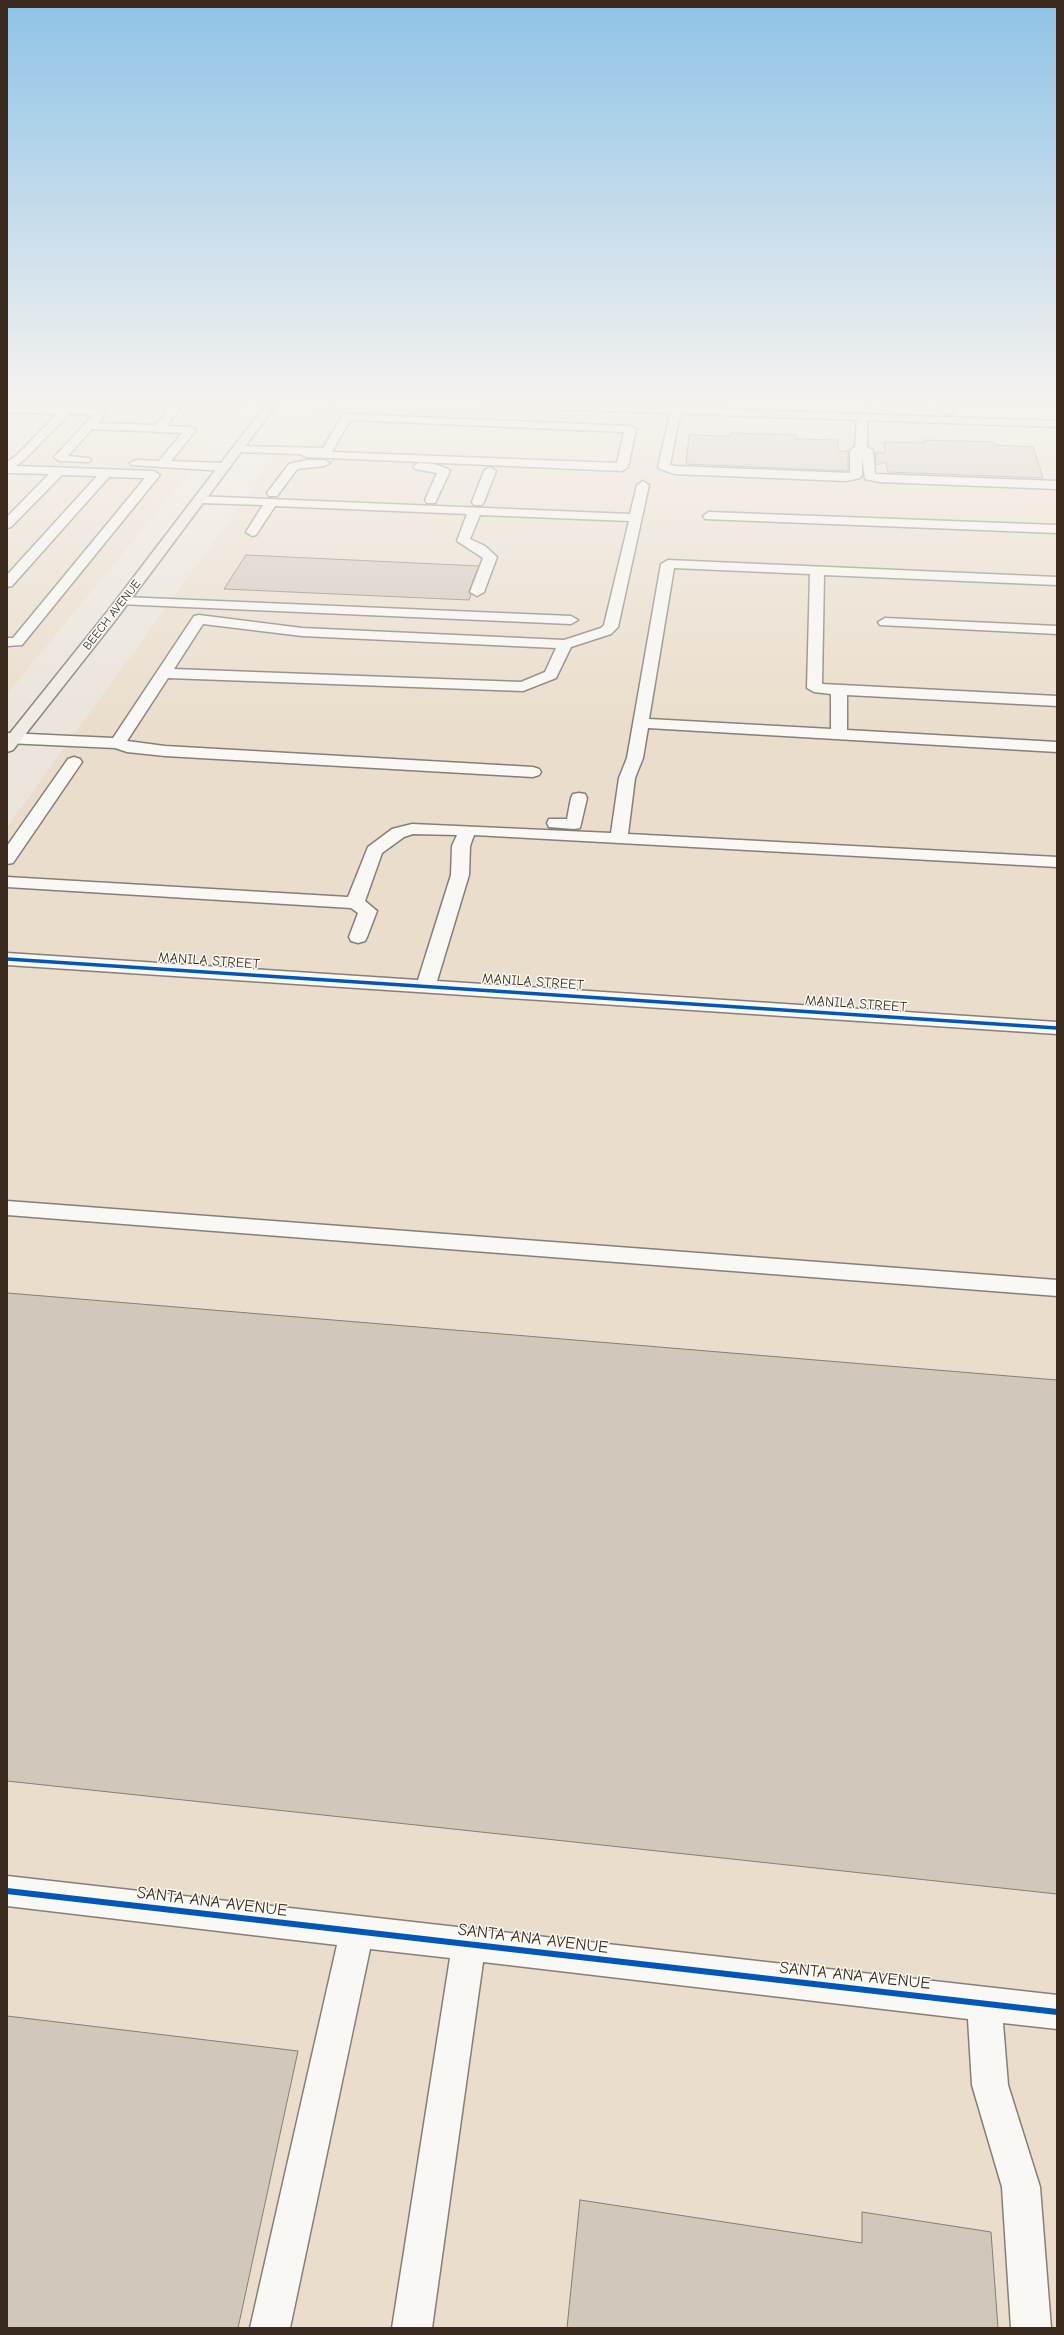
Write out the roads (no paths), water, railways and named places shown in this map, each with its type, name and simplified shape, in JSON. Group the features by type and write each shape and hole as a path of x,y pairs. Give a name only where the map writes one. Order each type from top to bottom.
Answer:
{"main road":[{"name":"BEECH AVENUE","path":"9,741 112,615 190,513"}],"street":[{"path":"7,524 18,513"},
{"path":"7,583 70,513"},
{"path":"7,642 17,642 123,513"},
{"path":"252,532 263,513"},
{"path":"473,513 463,541 480,549 490,557 478,592"},
{"path":"118,743 164,673 191,618 302,632 564,644 574,639 596,634 611,627 637,513"},
{"path":"709,516 1057,529"},
{"path":"618,838 627,778 635,758 668,564 1057,581"},
{"path":"816,570 814,688 1057,701"},
{"path":"123,601 571,620"},
{"path":"112,615 126,616"},
{"path":"885,622 1057,630"},
{"path":"164,673 523,687 551,675 564,644"},
{"path":"839,690 839,735"},
{"path":"641,723 1057,747"},
{"path":"9,741 118,743 127,747 165,751 533,772"},
{"path":"7,859 74,762"},
{"path":"555,823 574,824 579,798"},
{"path":"355,903 374,851 414,822 468,830 1057,862"},
{"path":"426,986 460,875 461,846 468,830"},
{"path":"7,882 355,903 368,911 358,937"},
{"name":"MANILA STREET","path":"7,959 1057,1028"},
{"path":"7,1208 1057,1288"},
{"name":"SANTA ANA AVENUE","path":"7,1892 1057,2012"},
{"path":"270,2328 357,1932"},
{"path":"412,2328 469,1945"},
{"path":"984,2004 990,2085 1021,2187 1031,2328"}]}
